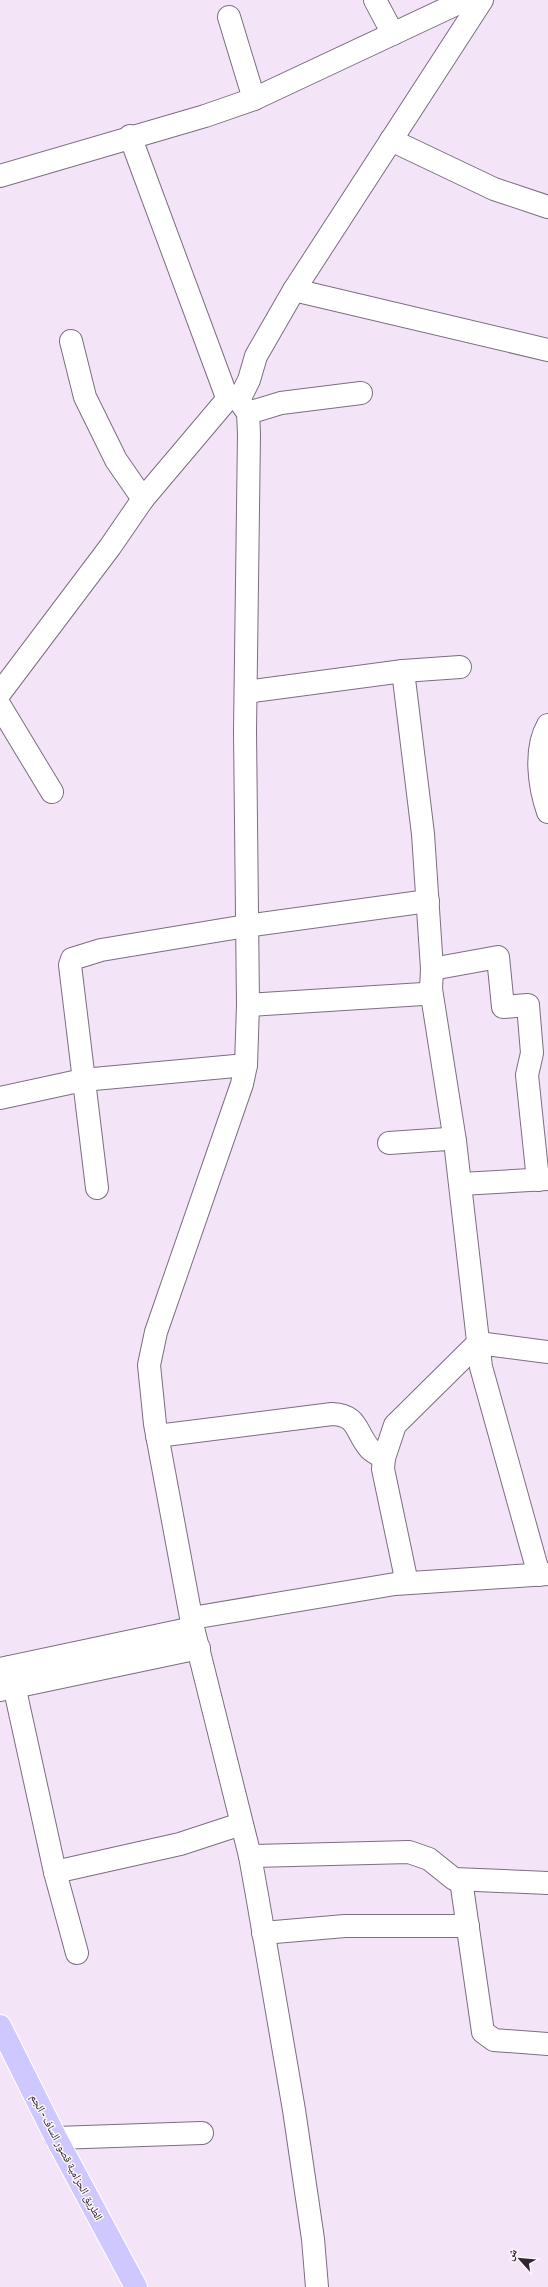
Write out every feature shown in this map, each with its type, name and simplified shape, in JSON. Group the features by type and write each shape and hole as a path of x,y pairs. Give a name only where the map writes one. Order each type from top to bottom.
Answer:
{"main road":[{"name":"الطريق الحزامية قصور الساف - الجم","path":"0,2026 56,2138 136,2287"}],"street":[{"path":"375,0 393,34"},
{"path":"0,176 66,158 130,136 205,116 254,98 465,0"},
{"path":"0,693 110,546 143,499 235,399 246,363 256,356 294,290 482,0"},
{"path":"229,18 254,98"},
{"path":"130,136 249,434 246,692 246,926 248,1006 246,1064 242,1084 152,1346 149,1378 157,1436 195,1632 250,1856 294,2110 311,2224 317,2287"},
{"path":"391,140 494,190 548,207"},
{"path":"294,290 548,350"},
{"path":"72,341 85,397 116,460 143,499"},
{"path":"235,399 281,403 361,393"},
{"path":"246,692 403,671 460,667"},
{"path":"77,1953 6,1678 407,1583 544,1575 481,1367 455,1141 432,979 423,834 403,671"},
{"path":"0,706 52,792"},
{"path":"548,725 544,732 539,758 548,812"},
{"path":"97,1188 70,965 72,958 101,950 246,926 428,900"},
{"path":"248,1006 423,994 432,979 498,957 503,1007 528,1005 532,1052 528,1075 543,1179 460,1184"},
{"path":"0,1098 83,1080 246,1064"},
{"path":"389,1143 446,1139 455,1141"},
{"path":"478,1344 548,1352"},
{"path":"407,1583 383,1469 384,1458 395,1425 478,1344"},
{"path":"157,1436 332,1414 343,1414 353,1421 371,1450 384,1458"},
{"path":"56,1872 180,1844 241,1824"},
{"path":"250,1856 409,1852 429,1859 446,1874 461,1880 548,1883"},
{"path":"461,1880 483,2032 494,2040 548,2044"},
{"path":"263,1932 344,1926 468,1926"},
{"path":"56,2138 202,2133"}]}
